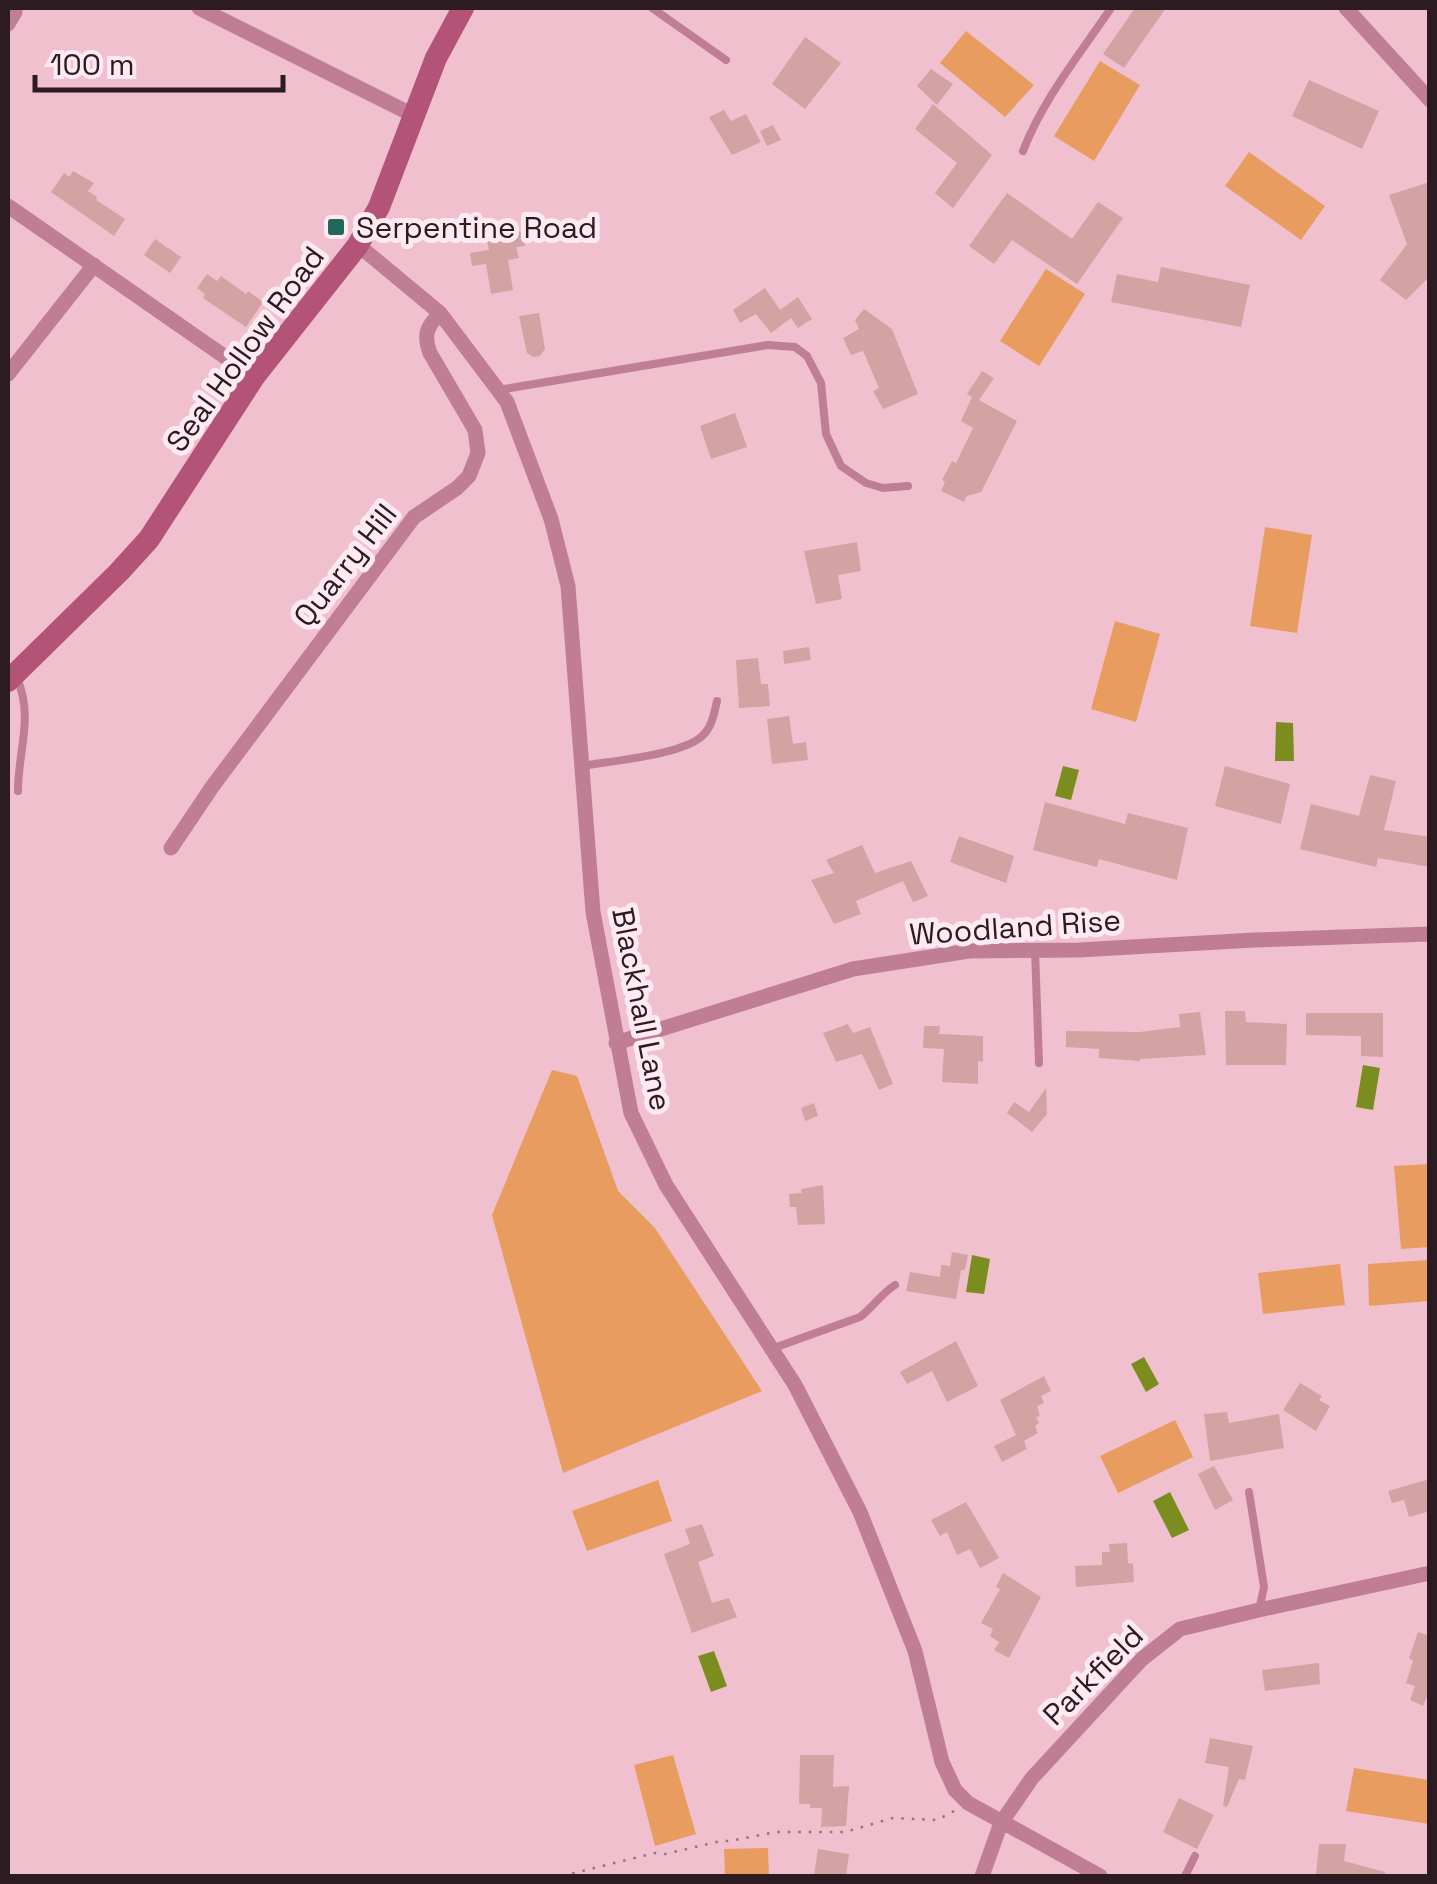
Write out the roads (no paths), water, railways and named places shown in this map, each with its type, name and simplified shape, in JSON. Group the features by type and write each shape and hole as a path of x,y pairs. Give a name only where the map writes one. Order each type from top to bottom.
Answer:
{"main road":[{"name":"Seal Hollow Road","path":"11,678 149,538 254,377 358,245 380,207 454,12"}],"street":[{"path":"8,24 15,8"},
{"path":"199,8 415,116"},
{"path":"1346,8 1430,100"},
{"path":"8,206 254,377"},
{"name":"Blackhall Lane","path":"358,245 440,313 498,390 552,520 568,586 593,912 630,1113 666,1185 795,1386 860,1512 915,1652 942,1762 955,1790 968,1804 1100,1876"},
{"path":"8,374 94,265"},
{"name":"Quarry Hill","path":"171,848 414,517 469,476 478,453 475,430 426,340 427,331 440,313"},
{"name":"Woodland Rise","path":"616,1043 853,969 969,951 1430,934"},
{"name":"Parkfield","path":"982,1876 1001,1823 1032,1778 1142,1659 1180,1630 1430,1572"}],"lane":[{"path":"652,8 726,60"},
{"path":"1023,151 1046,103 1111,8"},
{"path":"498,390 768,345 796,347 807,356 820,383 826,434 841,466 866,483 883,488 908,486"},
{"path":"11,678 25,700 18,791"},
{"path":"582,766 679,748 700,739 710,726 718,700"},
{"path":"1035,950 1039,1064"},
{"path":"771,1349 860,1317 895,1285"},
{"path":"1249,1492 1264,1586 1259,1610"},
{"path":"1185,1876 1195,1856"}],"place":[{"name":"Serpentine Road","path":"336,227"}]}
